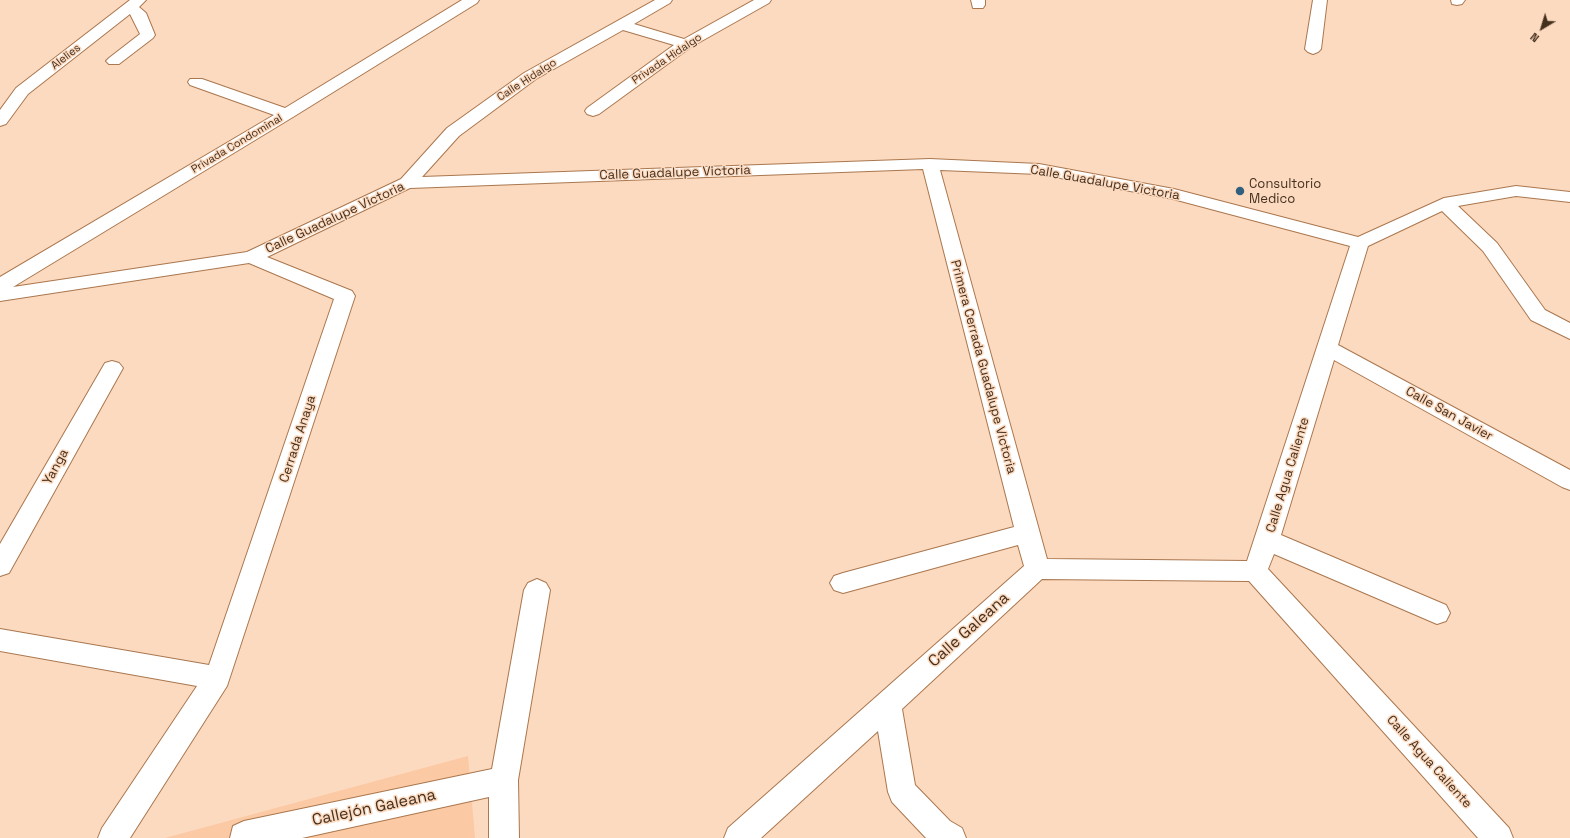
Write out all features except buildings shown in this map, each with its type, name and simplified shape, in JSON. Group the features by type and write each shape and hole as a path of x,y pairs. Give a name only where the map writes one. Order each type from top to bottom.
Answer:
{"street":[{"name":"Privada Condominal","path":"0,286 287,114 472,0"},
{"name":"Calle Hidalgo","path":"407,183 453,132 530,76 665,0"},
{"name":"Privada Hidalgo","path":"593,111 686,44 764,0"},
{"path":"1312,49 1320,0"},
{"path":"114,61 148,35 134,3"},
{"name":"Alelies","path":"0,121 22,91 134,3"},
{"path":"620,24 686,44"},
{"path":"196,82 287,114"},
{"name":"Calle Guadalupe Victoria","path":"0,295 251,258 407,183 930,164 1039,169 1166,192 1360,243"},
{"name":"Primera Cerrada Guadalupe Victoria","path":"930,164 1037,569"},
{"path":"1360,243 1444,203 1516,191 1570,197"},
{"path":"1444,203 1490,247 1538,315 1570,332"},
{"name":"Calle Agua Caliente","path":"1360,243 1267,540 1255,571 1501,838"},
{"name":"Cerrada Anaya","path":"218,678 345,296 251,258"},
{"name":"Calle San Javier","path":"1328,348 1570,481"},
{"name":"Yanga","path":"0,566 112,368"},
{"path":"843,583 1027,533"},
{"path":"1267,540 1437,613"},
{"path":"1037,569 1255,571"},
{"name":"Calle Galeana","path":"739,838 1037,569"},
{"path":"504,838 504,780 537,590"},
{"path":"0,640 218,678 113,838"},
{"path":"887,704 902,792 940,831 951,838"},
{"name":"Callejón Galeana","path":"244,836 504,780"}],"shaded area":[{"path":"468,756 475,838 165,838"}],"place":[{"name":"Consultorio Medico","path":"1240,191"}]}
